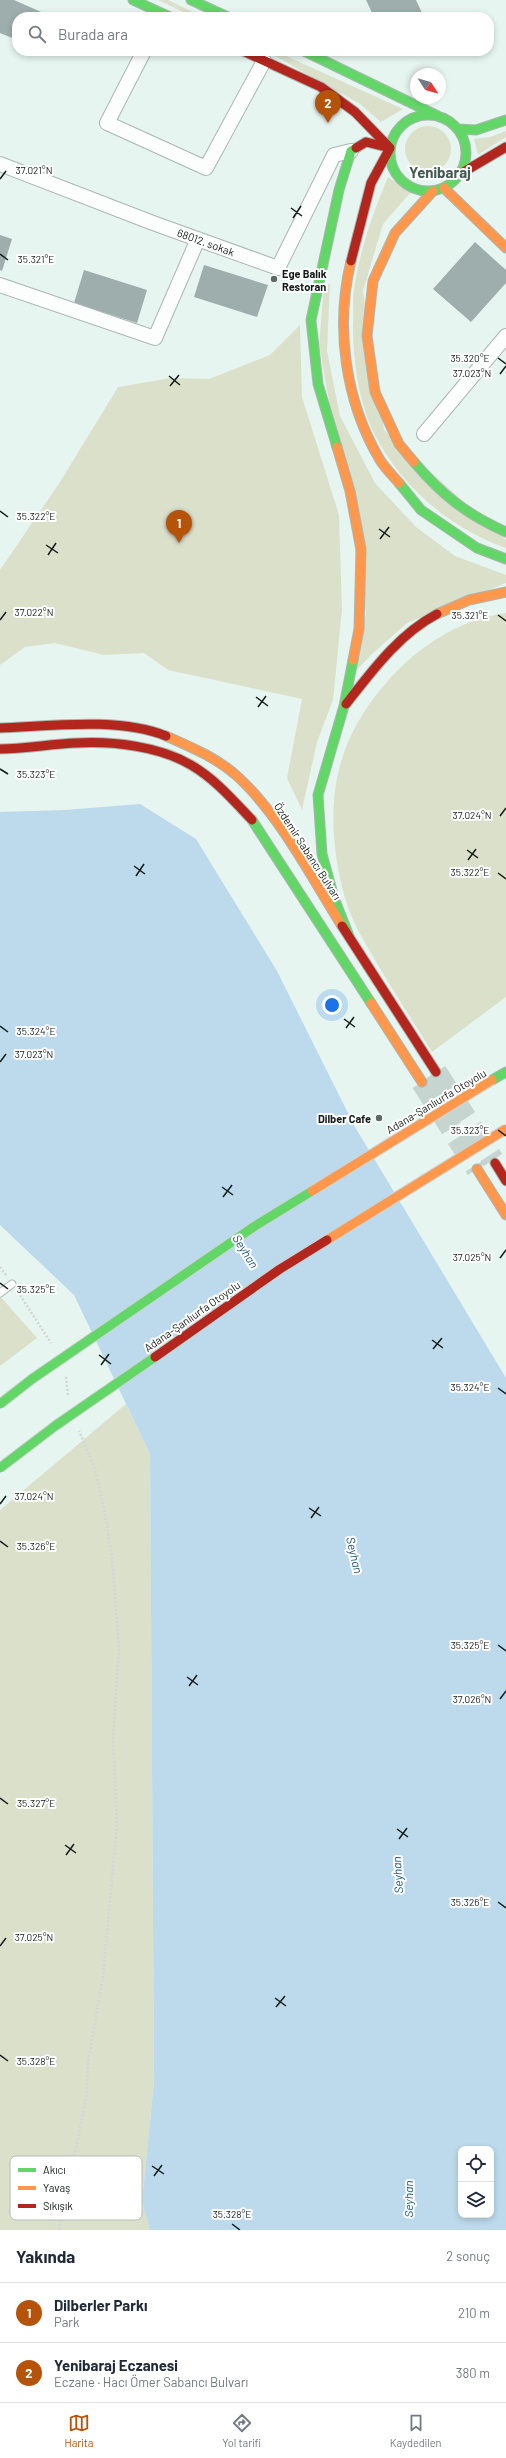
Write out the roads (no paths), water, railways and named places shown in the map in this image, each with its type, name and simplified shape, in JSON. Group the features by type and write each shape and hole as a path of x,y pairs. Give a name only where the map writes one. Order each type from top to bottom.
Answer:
{"main road":[{"path":"133,0 156,12"},
{"path":"191,0 217,12"},
{"path":"255,56 321,87 355,112 390,148 390,161 395,172 402,182 413,189 432,191 444,188 460,174 506,146"},
{"path":"314,56 448,121 458,129 464,140 466,153 460,174"},
{"path":"439,117 423,116 411,119 401,126 394,136 390,148 371,183 350,266 342,334 354,403 380,460 421,510 477,548 506,559"},
{"path":"458,129 476,130 506,120"},
{"path":"349,936 334,898 322,854 318,795 344,706 359,629 361,549 350,491 318,384 311,320 339,190 351,151 366,142 390,148"},
{"path":"444,188 506,248"},
{"path":"432,191 395,233 373,281 367,336 375,392 399,444 437,489 477,519 506,532"},
{"path":"344,706 381,660 420,626 447,608 489,595 506,592"},
{"name":"Özdemir Sabancı Bulvarı","path":"0,728 92,725 150,730 200,750 237,776 271,814 436,1072"},
{"path":"0,749 24,750 87,743 143,748 190,764 223,789 256,824 422,1082"},
{"name":"Adana-Şanlıurfa Otoyolu","path":"0,1404 32,1379 255,1226 506,1072"},
{"name":"Adana-Şanlıurfa Otoyolu","path":"0,1468 55,1426 280,1269 506,1129"},
{"path":"494,1163 506,1181"},
{"path":"477,1169 506,1215"}],"street":[{"path":"141,56 107,123 206,168 264,60"},
{"name":"68012. sokak","path":"0,164 198,240 278,268 334,155 351,151"},
{"path":"0,285 155,338 198,240"},
{"path":"424,434 506,336"}],"lane":[{"path":"0,1293 12,1284"}],"water":[{"name":"Seyhan","path":"140,804 196,839 277,971 355,1127 506,1378 506,2230 150,2230 142,2202 154,2081 150,1454 74,1295 0,1225 0,812 65,810"}],"tunnel":[{"path":"436,1072 493,1160"},
{"path":"422,1082 477,1169"}],"place":[{"name":"Yenibaraj Eczanesi","path":"328,123"},
{"name":"Ege Balık Restoran","path":"274,279"},
{"name":"Dilberler Parkı","path":"179,543"},
{"name":"Dilber Cafe","path":"379,1118"}],"district":[{"name":"Yenibaraj","path":"440,172"}]}
